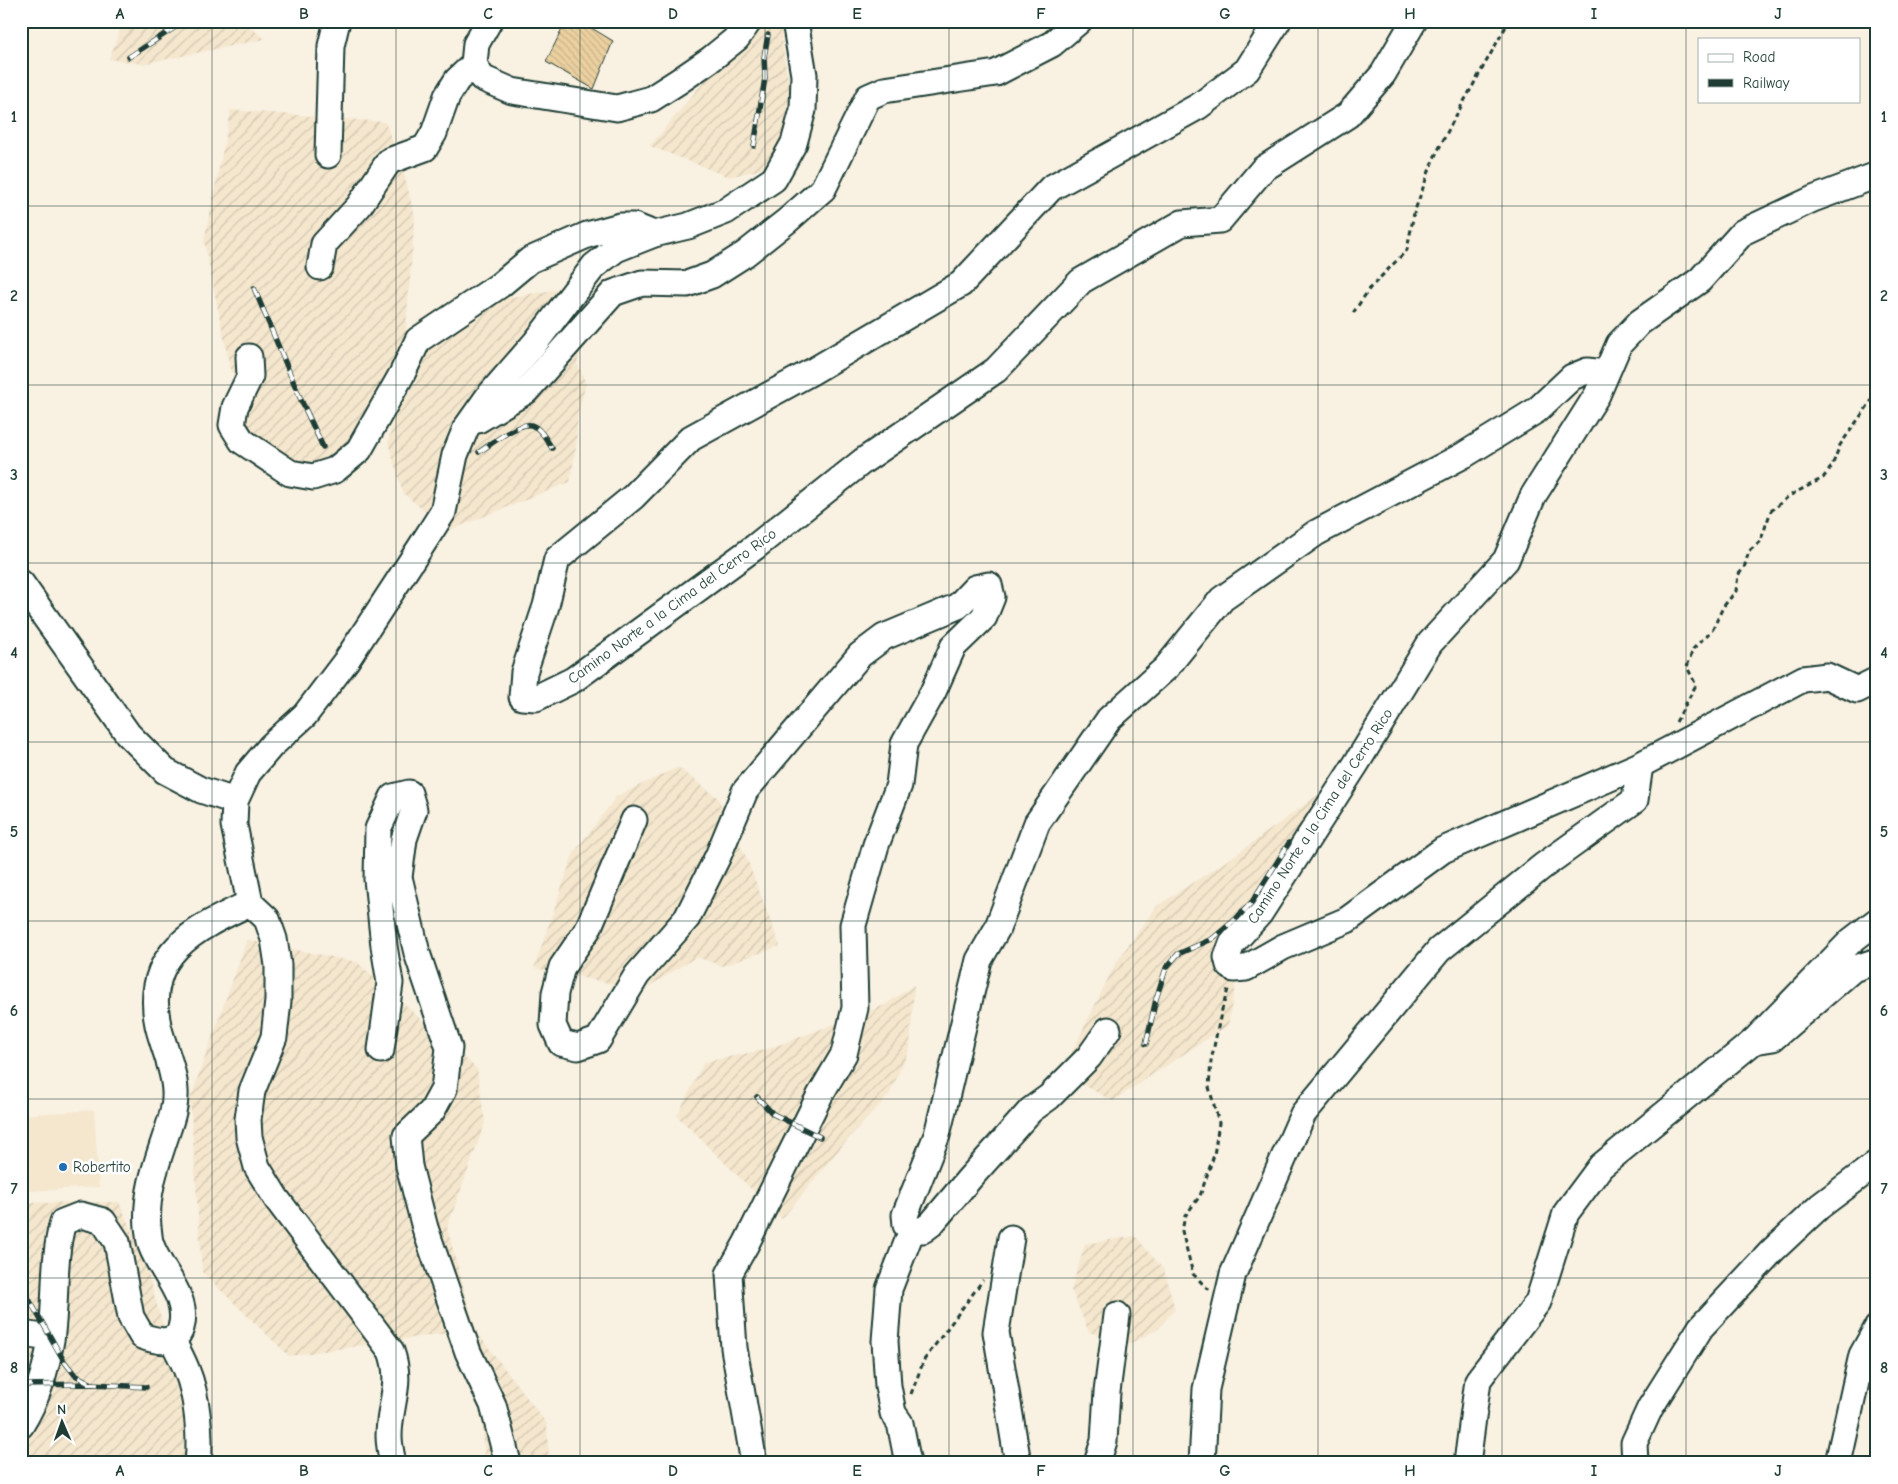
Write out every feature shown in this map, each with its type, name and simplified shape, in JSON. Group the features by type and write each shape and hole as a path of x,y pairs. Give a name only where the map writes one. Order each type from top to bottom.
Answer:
{"lane":[{"path":"328,155 331,46 337,21"},
{"path":"489,21 476,44 474,64 482,78 512,91 617,108 651,99 711,59 737,38 749,21"},
{"path":"392,1463 388,1435 396,1382 396,1365 391,1351 276,1198 257,1167 249,1136 248,1119 252,1091 274,1037 278,1001 278,965 274,939 267,919 250,902 234,825 235,801 248,773 271,746 306,715 346,662 443,512 455,455 466,428 488,397 536,342 594,266 616,249 654,234 688,226 726,211 774,180 794,143 803,110 804,75 795,21"},
{"path":"466,428 526,390 613,293 642,283 687,284 712,275 745,254 788,220 822,188 868,97 884,90 996,73 1052,44 1079,21"},
{"name":"Camino Norte a la Cima del Cerro Rico","path":"1278,21 1247,70 1198,106 1051,188 961,284 813,372 691,438 633,497 557,559 546,606 524,672 522,697 536,698 572,680 755,547 863,461 996,370 1081,281 1182,223 1220,220 1263,170 1348,115 1383,74 1414,21"},
{"path":"320,267 324,244 359,206 390,161 425,148 434,133 447,96 457,80 474,64"},
{"name":"Camino Norte a la Cima del Cerro Rico","path":"1234,969 1229,965 1227,957 1232,944 1260,913 1356,764 1430,643 1506,560 1533,496 1597,395 1618,344 1640,322 1700,280 1744,232 1813,199 1877,175"},
{"path":"249,356 250,376 235,407 232,425 242,441 290,474 313,478 335,470 359,450 402,374 418,340 493,290 530,260 587,234 620,226 634,226 654,234"},
{"path":"1108,1030 1089,1057 1049,1097 1031,1110 931,1224 923,1230 912,1230 906,1225 905,1215 937,1135 980,960 997,929 1036,823 1109,719 1166,668 1222,599 1316,533 1464,456 1537,410 1572,377 1587,370 1605,373"},
{"path":"21,583 128,734 165,771 201,790 235,801"},
{"path":"634,820 588,929 562,967 555,993 553,1025 561,1043 578,1047 598,1040 637,975 687,918 718,856 745,791 860,655 884,637 958,606 974,588 989,585 992,598 984,617 953,647 933,692 904,744 899,785 876,845 853,925 855,1008 844,1054 820,1095 746,1244 729,1274 734,1348 754,1463"},
{"path":"1234,969 1246,968 1282,947 1347,920 1443,850 1640,765 1803,679 1827,676 1857,690 1877,680"},
{"path":"1202,1463 1206,1389 1233,1274 1303,1114 1439,950 1543,866 1635,800 1640,765"},
{"path":"381,1050 390,982 377,879 378,829 393,797 409,793 414,810 404,839 399,877 417,953 449,1048 444,1089 432,1111 406,1136 409,1166 425,1228 468,1352 493,1405 508,1463"},
{"path":"21,1425 42,1384 52,1338 57,1242 63,1222 81,1214 103,1221 117,1242 131,1317 142,1336 159,1342 172,1339 180,1331 183,1316 180,1298 151,1245 148,1226 148,1204 152,1179 174,1109 176,1091 173,1072 158,1025 156,994 162,966 174,948 195,931 250,902"},
{"path":"1466,1463 1478,1380 1538,1302 1566,1214 1601,1166 1754,1041 1851,941 1877,921"},
{"path":"1754,1041 1773,1038 1854,969 1877,961"},
{"path":"1635,1463 1634,1443 1650,1408 1701,1327 1772,1251 1820,1206 1877,1163"},
{"path":"908,1463 900,1423 893,1413 888,1386 885,1341 889,1289 912,1230"},
{"path":"1011,1238 996,1332 1018,1463"},
{"path":"1097,1463 1104,1442 1107,1392 1117,1315"},
{"path":"1838,1463 1862,1355 1877,1328"},
{"path":"21,1334 52,1338"},
{"path":"172,1339 188,1372 196,1408 198,1463"}],"path":[{"path":"1353,313 1370,288 1407,250 1414,213 1433,160 1509,21"},
{"path":"1667,751 1677,721 1696,685 1687,667 1693,649 1714,629 1723,607 1736,590 1738,575 1744,568 1749,551 1760,542 1771,512 1789,496 1823,478 1832,466 1840,446 1877,393"},
{"path":"1227,1299 1211,1292 1193,1274 1191,1259 1182,1231 1185,1216 1200,1196 1214,1155 1219,1122 1209,1087 1211,1061 1221,1013 1234,969"},
{"path":"900,1423 924,1360 984,1278"}],"shaded area":[{"path":"124,21 242,21 265,39 143,64 109,59"},
{"path":"757,21 780,21 785,64 794,103 782,139 766,168 729,177 650,146 707,78 751,36"},
{"path":"231,110 385,122 402,166 415,217 404,352 350,450 326,469 300,469 241,425 245,396 230,368 204,241"},
{"path":"559,289 585,337 577,363 586,384 578,412 576,447 570,482 448,531 403,493 388,443 395,413 416,383 418,364 424,352 445,333 494,300"},
{"path":"678,767 718,798 747,859 780,946 723,966 696,957 643,990 534,968 573,854 617,796"},
{"path":"1326,789 1254,907 1219,946 1236,981 1228,1025 1113,1101 1062,1073 1115,964 1157,906 1234,856"},
{"path":"247,940 357,962 477,1069 485,1123 447,1228 475,1329 289,1356 202,1272 190,1099"},
{"path":"914,985 910,1048 889,1095 846,1141 782,1219 677,1116 704,1062 768,1049 885,1005"},
{"name":"Robertito","path":"94,1110 99,1187 29,1191 27,1148 21,1148 21,1115"},
{"path":"119,1202 145,1262 178,1380 191,1436 189,1463 21,1463 21,1203"},
{"path":"1135,1236 1164,1270 1175,1309 1158,1329 1129,1344 1089,1332 1071,1290 1085,1244"},
{"path":"479,1335 547,1424 549,1463 485,1463 477,1346"}],"building":[{"path":"566,21 580,21 613,41 594,89 546,62"}],"railway":[{"path":"129,57 185,21"},
{"path":"754,146 765,78 764,57 768,35"},
{"path":"254,288 323,447"},
{"path":"479,452 512,430 525,425 531,425 538,429 552,448"},
{"path":"1146,1044 1156,999 1166,968 1178,954 1212,939 1236,919 1252,902 1289,843"},
{"path":"757,1097 773,1114 820,1137"},
{"path":"21,1285 64,1361 75,1375 90,1383"},
{"path":"21,1385 93,1384 146,1387"}],"place":[{"name":"Robertito","path":"63,1167"}]}
